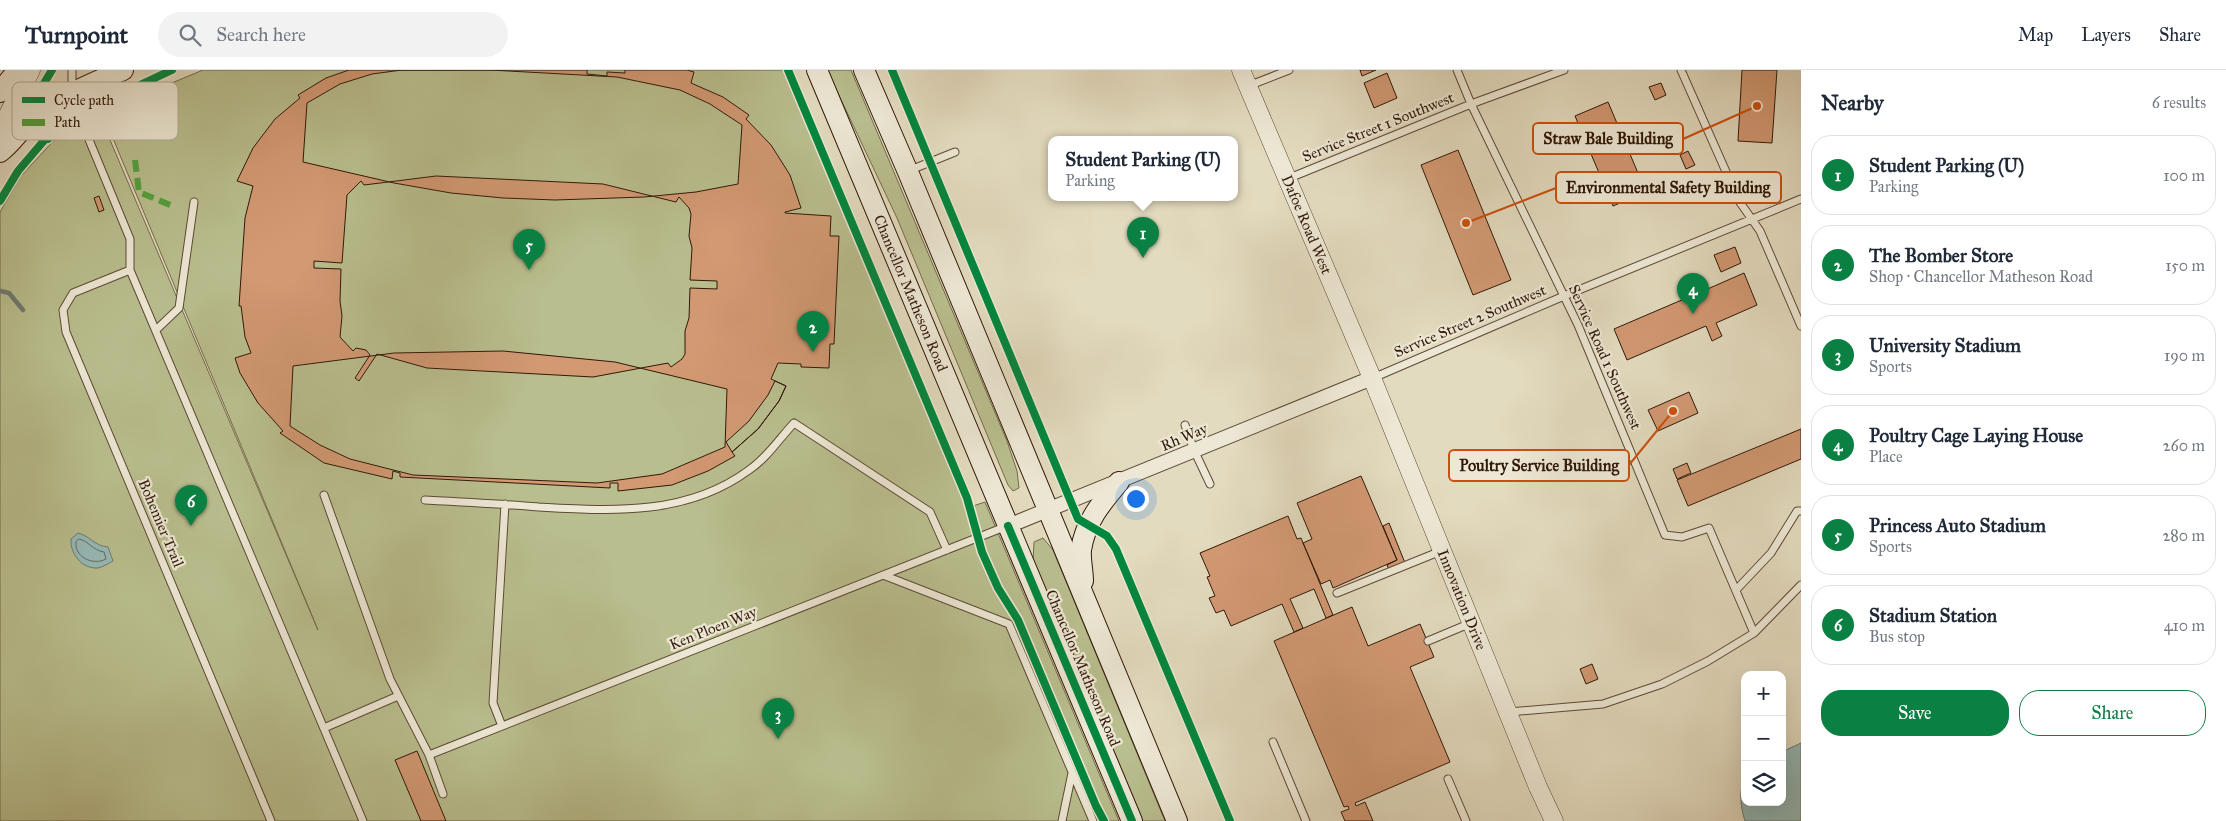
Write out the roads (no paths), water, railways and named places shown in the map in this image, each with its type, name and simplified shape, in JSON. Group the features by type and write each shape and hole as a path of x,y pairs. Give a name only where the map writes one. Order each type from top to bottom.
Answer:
{"main road":[{"path":"0,92 18,70"},
{"path":"96,82 123,70"},
{"name":"Chancellor Matheson Road","path":"817,70 1132,821"},
{"name":"Chancellor Matheson Road","path":"864,70 908,172 1176,821"},
{"path":"0,152 14,140"},
{"path":"1085,603 1081,551 1088,525 1098,506 1119,482"}],"street":[{"path":"26,82 32,70"},
{"name":"Dafoe Road West","path":"1241,70 1372,378"},
{"path":"0,130 12,108"},
{"name":"Rh Way","path":"1008,526 1372,378"},
{"name":"Innovation Drive","path":"1372,378 1538,787 1554,821"}],"lane":[{"path":"1248,86 1289,70"},
{"name":"Service Road 1 Southwest","path":"1457,70 1471,104 1578,325 1666,535 1682,538 1709,528 1754,633"},
{"name":"Service Street 1 Southwest","path":"1287,179 1471,104 1564,70"},
{"path":"1681,70 1740,201 1760,231 1801,326"},
{"path":"89,140 130,239 130,270 363,821"},
{"path":"908,172 954,152"},
{"name":"Service Street 2 Southwest","path":"1372,378 1564,296 1801,199"},
{"path":"156,330 180,308 194,202"},
{"name":"Bohemier Trail","path":"130,270 73,293 63,310 66,332 272,821"},
{"path":"425,500 603,510 645,509 683,502 718,489 750,470 794,423 930,512 947,550"},
{"path":"1185,425 1210,484"},
{"path":"324,495 390,679 429,755 444,794"},
{"path":"502,726 493,702 505,504"},
{"path":"1736,590 1771,553 1797,511 1801,511"},
{"name":"Ken Ploen Way","path":"429,755 1008,526"},
{"path":"1337,592 1442,550"},
{"path":"883,575 1009,624 1093,821"},
{"path":"1508,712 1603,704 1662,684 1708,661 1754,633 1801,585"},
{"path":"1428,641 1471,623"},
{"path":"324,728 398,696"},
{"path":"1274,742 1306,821"},
{"path":"1062,821 1072,772"},
{"path":"1448,779 1466,821"}],"water":[{"path":"78,533 100,545 108,547 113,561 98,568 92,568 82,563 72,550 71,544 71,539"},
{"path":"1801,743 1801,821 1745,821 1741,806 1786,806 1786,750"}],"waterway":[{"path":"0,291 9,293 23,310"}],"place":[{"name":"Straw Bale Building","path":"1757,106"},
{"name":"Environmental Safety Building","path":"1466,223"},
{"name":"Student Parking (U)","path":"1143,258"},
{"name":"Princess Auto Stadium","path":"529,270"},
{"name":"Poultry Cage Laying House","path":"1693,314"},
{"name":"The Bomber Store","path":"813,352"},
{"name":"Poultry Service Building","path":"1673,411"},
{"name":"Stadium Station","path":"191,526"},
{"name":"University Stadium","path":"778,739"}]}
